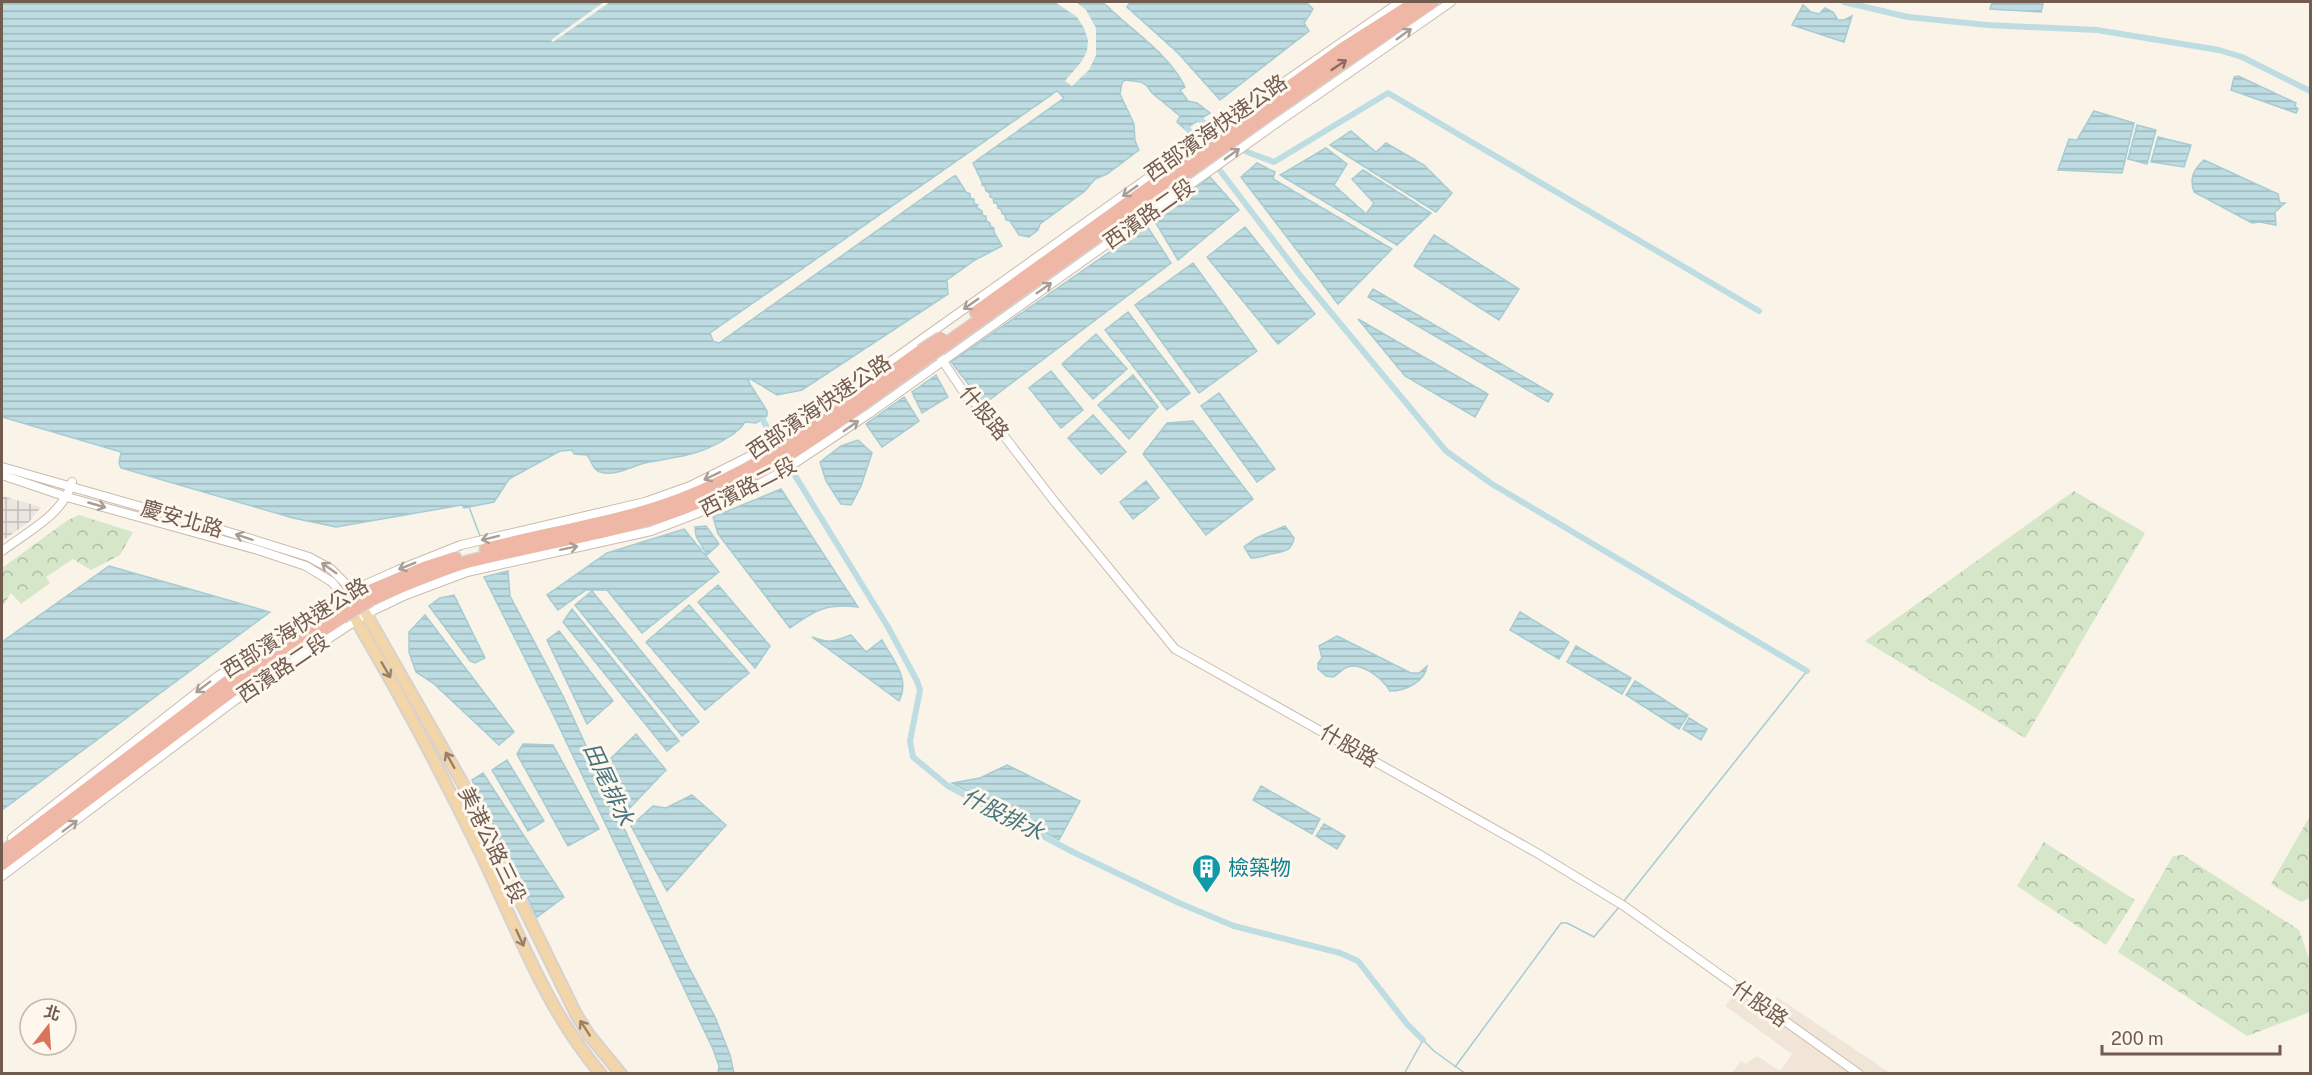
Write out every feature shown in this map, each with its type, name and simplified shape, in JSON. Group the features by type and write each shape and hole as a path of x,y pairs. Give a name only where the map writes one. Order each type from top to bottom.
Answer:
{"highway":[{"name":"西部濱海快速公路","path":"1203,156 1342,50 1416,2"},
{"name":"西部濱海快速公路","path":"2,864 256,672 363,595 523,540 609,521 659,507 720,483 793,448 1203,156 1432,2"},
{"name":"西部濱海快速公路","path":"2,854 262,656 339,613"}],"main road":[{"name":"美港公路三段","path":"361,617 432,755 533,967 561,1020 602,1074"},
{"name":"美港公路三段","path":"361,617 462,782 576,1014 589,1035 621,1074"}],"street":[{"name":"西濱路二段","path":"2,876 234,701 361,617 406,595 464,559 512,562 651,531 724,503 772,460 943,361 1203,156 1232,118 1400,2"},
{"name":"西濱路二段","path":"793,448 922,335 1203,156 1253,140 1451,2"},
{"name":"什股路","path":"922,335 969,400 981,406 1054,501 1175,648 1537,853 1624,906 1859,1074"},
{"name":"慶安北路","path":"2,467 71,485 309,557 331,569 363,595 361,617"},
{"name":"慶安北路","path":"2,475 67,497 258,550 306,566 332,582 361,617"},
{"path":"2,551 52,514 67,497 71,485"},
{"name":"西濱路二段","path":"4,845 218,676 342,595 363,595 398,570 464,559 523,540"}],"shaded area":[{"path":"2,496 41,507 29,522 2,541"},
{"path":"1741,986 1772,1007 1777,997 1890,1073 1732,1073 1741,1061 1746,1064 1757,1056 1780,1071 1792,1054 1725,1006"}],"green space":[{"path":"2074,491 2145,533 2025,738 1865,641"},
{"path":"79,515 133,532 120,555 91,570 73,559 46,577 50,583 21,604 11,593 2,607 2,568 68,520"},
{"path":"2310,816 2310,898 2301,902 2271,884"},
{"path":"2044,842 2135,900 2106,945 2017,886"},
{"path":"2183,855 2299,930 2310,961 2310,1012 2247,1036 2118,952 2173,856"}],"water":[{"path":"2,2 1103,2 1169,63 1185,87 1180,90 1188,101 1197,103 1210,113 1185,129 1177,122 1180,116 1152,93 1147,86 1141,82 1125,80 1122,83 1120,94 1134,124 1135,141 1139,150 1107,174 1095,179 1085,191 1040,224 1038,230 1029,237 1019,235 1010,221 1006,220 997,203 994,203 985,186 982,185 973,163 1064,98 1057,91 710,333 713,341 719,343 954,176 970,194 970,198 974,199 974,204 978,205 977,208 982,211 983,216 986,216 986,220 994,228 1002,246 975,260 947,280 948,294 802,390 777,395 751,379 748,381 767,411 767,416 756,423 745,422 732,435 711,447 692,454 643,463 612,473 597,471 587,455 574,454 572,450 560,451 509,479 494,502 464,508 462,505 336,527 293,518 121,468 119,463 121,452 2,417"},
{"path":"1130,2 1306,2 1313,9 1304,23 1309,31 1220,100 1178,53 1127,7"},
{"path":"1992,2 2038,2 2043,4 2041,12 1990,9"},
{"path":"1803,5 1811,12 1819,14 1825,8 1833,12 1838,20 1852,16 1844,42 1792,25"},
{"path":"2238,76 2296,103 2295,106 2298,109 2296,113 2231,90 2234,77"},
{"path":"2094,111 2134,123 2122,173 2058,170 2069,139 2077,140"},
{"path":"2137,125 2156,130 2147,164 2128,159"},
{"path":"1351,131 1376,152 1386,143 1424,165 1452,193 1436,212 1330,145"},
{"path":"2158,137 2191,145 2184,167 2151,162"},
{"path":"1326,148 1347,164 1334,185 1366,214 1374,203 1352,179 1363,170 1431,213 1397,245 1280,175"},
{"path":"2204,160 2278,194 2280,203 2285,203 2275,212 2276,225 2252,223 2194,192 2193,174"},
{"path":"1257,163 1275,172 1273,179 1392,249 1338,304 1241,177"},
{"path":"1210,177 1239,210 1178,260 1154,220"},
{"path":"1147,226 1171,263 984,404 951,362"},
{"path":"1245,227 1315,314 1278,344 1207,257"},
{"path":"1434,235 1519,289 1499,320 1414,266"},
{"path":"1193,263 1257,351 1199,393 1135,305"},
{"path":"1373,289 1553,394 1548,402 1368,297"},
{"path":"1128,312 1190,393 1167,410 1105,330"},
{"path":"1358,319 1488,394 1475,417 1405,376"},
{"path":"1096,334 1127,369 1093,399 1062,364"},
{"path":"1051,371 1083,410 1061,428 1029,388"},
{"path":"936,375 948,397 922,413 912,392"},
{"path":"1133,375 1158,407 1129,439 1098,405"},
{"path":"1219,393 1275,469 1257,482 1201,406"},
{"path":"904,397 919,421 882,447 866,424"},
{"path":"1093,415 1126,452 1101,474 1068,438"},
{"path":"1193,421 1253,499 1206,535 1143,454 1167,423"},
{"path":"858,440 872,453 861,486 851,505 841,504 826,481 820,462 841,446"},
{"path":"1146,481 1159,498 1133,519 1120,502"},
{"path":"781,489 858,607 838,606 822,609 790,628 718,534 713,517"},
{"path":"706,526 719,544 707,555 696,536 695,527"},
{"path":"1285,526 1294,538 1288,549 1251,558 1244,547 1256,538"},
{"path":"684,529 719,572 642,633 607,590 586,590 558,610 547,595 607,553"},
{"path":"109,566 270,612 2,810 2,642"},
{"path":"508,571 510,596 564,698 684,958 715,1017 730,1055 734,1073 718,1073 719,1066 713,1049 553,714 484,577"},
{"path":"718,585 770,646 755,668 698,602"},
{"path":"592,591 699,722 682,736 575,605"},
{"path":"454,595 485,658 475,663 470,661 429,606 440,598"},
{"path":"689,605 749,673 705,710 646,642"},
{"path":"572,609 679,741 667,751 563,622"},
{"path":"1520,612 1569,642 1559,659 1510,630"},
{"path":"425,615 514,732 499,745 433,683 416,672 409,652 409,632"},
{"path":"559,631 613,701 587,724 547,640"},
{"path":"851,635 866,652 882,640 902,677 902,693 899,701 812,637 832,641"},
{"path":"1337,636 1411,673 1419,673 1427,666 1425,672 1413,684 1390,691 1376,676 1357,666 1345,668 1333,677 1326,676 1318,669 1318,663 1322,658 1319,646"},
{"path":"1576,646 1631,678 1622,694 1567,662"},
{"path":"1635,681 1688,715 1679,729 1626,695"},
{"path":"1689,718 1707,729 1701,740 1683,729"},
{"path":"636,734 666,770 626,812 606,763"},
{"path":"523,744 553,745 599,829 568,846 517,754"},
{"path":"507,760 544,821 528,831 492,770"},
{"path":"1007,765 1080,801 1059,840 952,783 980,778"},
{"path":"483,773 564,897 537,917 472,780"},
{"path":"1261,786 1320,819 1312,834 1253,800"},
{"path":"692,795 726,825 667,891 631,826 653,806 666,808"},
{"path":"1324,824 1345,836 1337,849 1316,836"}],"pier":[{"path":"604,2 610,2 553,42 551,40"},
{"path":"1055,2 1076,2 1086,10 1096,28 1096,55 1089,70 1072,86 1065,81 1082,61 1087,51 1088,40 1077,17"}],"waterway":[{"path":"1844,2 1908,17 1987,25 2097,30 2219,50 2242,57 2310,91"},
{"path":"1239,146 1247,152 1274,162 1388,93 1759,311"},
{"path":"1200,120 1218,132"},
{"path":"1187,128 1200,144"},
{"path":"1215,164 1299,274 1446,451 1492,484 1807,671"},
{"name":"什股排水","path":"763,420 776,445"},
{"name":"什股排水","path":"783,456 888,627 917,681 920,690 910,741 913,757 948,786 1073,852 1179,903 1234,926 1340,953 1358,961 1407,1024 1423,1040"},
{"name":"田尾排水","path":"469,507 480,536"},
{"path":"1624,901 1807,671"},
{"path":"1455,1067 1561,923 1567,923 1594,937 1619,907"},
{"path":"1404,1074 1423,1040 1434,1051 1466,1074"}],"place":[{"name":"檢築物","path":"1207,894"}]}
